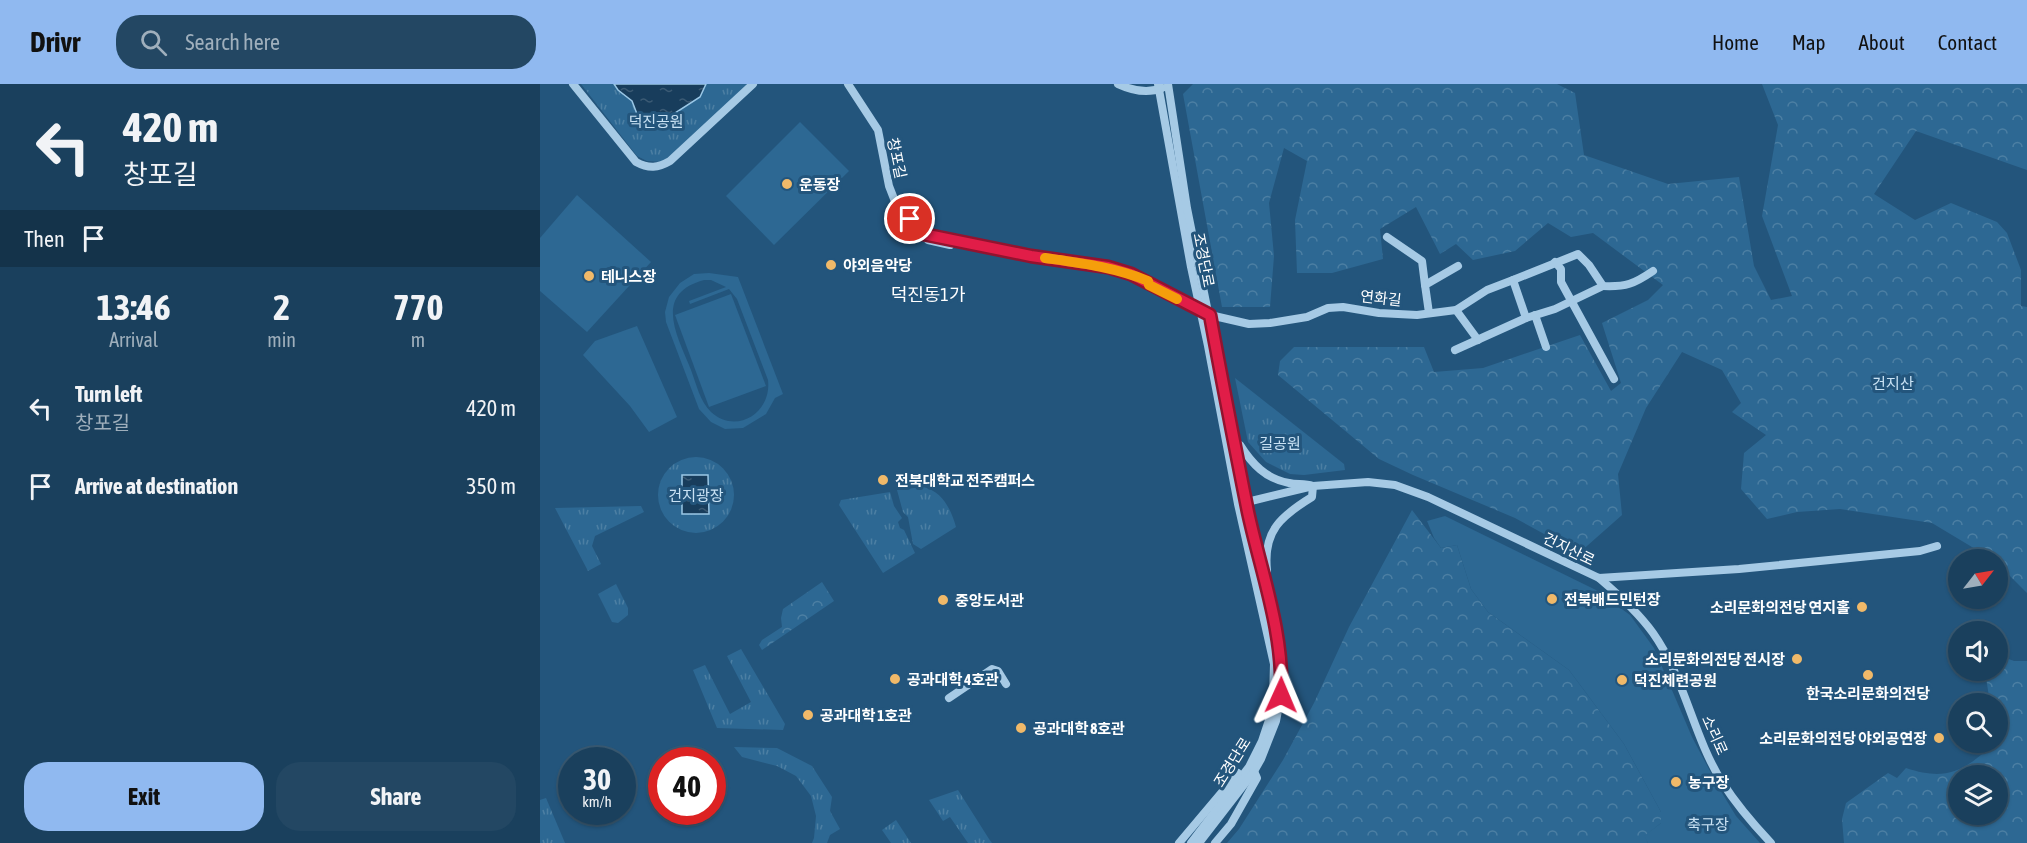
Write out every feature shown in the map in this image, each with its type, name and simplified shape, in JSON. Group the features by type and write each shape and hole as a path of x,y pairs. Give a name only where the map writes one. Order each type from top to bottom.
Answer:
{"street":[{"path":"573,84 636,162 651,168 670,161 753,84"},
{"name":"창포길","path":"848,84 878,130 889,186 896,204 928,240 1129,278 1145,286 1149,285 1206,314"},
{"path":"1118,84 1139,87 1158,87 1169,84"},
{"name":"조경단로","path":"1169,84 1187,208 1206,314 1274,663 1273,697 1269,720 1252,768 1191,843"},
{"name":"조경단로","path":"1158,87 1189,257 1206,314 1235,446 1242,503 1267,591 1281,660 1281,695 1270,741 1199,843"},
{"path":"1387,237 1422,261 1429,313"},
{"name":"연화길","path":"1206,314 1249,324 1307,318 1328,308 1343,307 1379,313 1417,315 1456,310 1487,290 1578,254 1603,286"},
{"path":"1555,262 1561,269 1561,282 1614,379"},
{"path":"1425,285 1458,266"},
{"path":"1455,350 1526,318 1555,309 1603,286 1636,283 1653,271"},
{"path":"1513,280 1526,318"},
{"path":"1456,310 1478,340"},
{"path":"1535,315 1546,347"},
{"path":"1235,446 1240,445 1257,468 1276,479 1290,484 1304,483 1313,486 1312,497 1277,523 1272,534 1265,555 1267,591"},
{"name":"건지산로","path":"1242,503 1313,486 1383,483 1409,489 1599,578 1638,577 1829,561 1920,551 1937,546"},
{"name":"소리로","path":"1599,578 1640,616 1654,635 1669,661 1722,781 1771,843"},
{"path":"949,698 992,669 998,671 1006,684"},
{"path":"1179,843 1223,789 1246,765 1252,768 1257,778 1231,824 1215,843"}],"green space":[{"name":"덕진공원","path":"581,84 750,84 663,162 647,161 637,156"},
{"name":"건지산","path":"1193,84 1557,84 1575,93 1584,155 1668,184 1739,177 1754,266 1771,300 1792,296 1762,216 1778,125 1762,84 2027,84 2027,170 1916,131 1874,194 1915,220 1951,203 1997,222 2007,233 2021,270 2021,306 2027,307 2027,593 2008,574 2008,549 1975,549 1932,523 1840,509 1797,512 1767,519 1741,489 1744,453 1766,435 1732,412 1741,403 1722,370 1682,352 1646,408 1618,474 1622,515 1579,553 1515,518 1379,459 1278,375 1280,361 1294,347 1424,347 1434,372 1483,368 1580,335 1611,391 1621,383 1602,323 1648,300 1663,285 1593,233 1571,237 1548,223 1515,251 1473,260 1456,244 1440,254 1416,207 1380,229 1383,259 1332,273 1297,273 1295,220 1307,161 1284,148 1269,203 1274,256 1270,307 1222,307 1183,94"},
{"name":"운동장","path":"800,122 849,171 774,245 726,196"},
{"name":"테니스장","path":"577,195 651,262 587,332 540,291 540,238"},
{"path":"709,273 738,277 783,394 775,398 766,414 743,428 725,429 711,422 699,409 666,322 665,312 669,297 680,283 694,274","holes":["704,280 711,280 726,287 689,301 690,304 729,289 737,299 768,380 768,392 764,402 758,411 741,421 721,419 707,408 680,344 673,318 678,295 688,287"]},
{"path":"731,294 766,386 709,407 675,315"},
{"path":"637,326 677,417 649,432 630,406 583,355 595,341"},
{"name":"길공원","path":"1235,378 1344,464 1345,470 1304,475 1290,474 1266,462 1248,442"},
{"name":"건지광장","path":"696,457 711,460 723,468 731,480 734,495 731,510 723,522 711,530 696,533 681,530 669,522 661,510 658,495 661,480 669,468 681,460"},
{"path":"923,487 935,492 945,502 956,527 921,549 913,544 908,517 903,512 897,490"},
{"path":"890,492 894,506 902,518 898,522 900,528 904,530 915,553 883,573 839,505 841,500"},
{"path":"641,506 644,512 595,536 592,546 601,564 588,571 555,508"},
{"path":"1412,510 1441,548 1457,545 1471,589 1488,612 1569,670 1624,744 1661,812 1661,823 1645,836 1648,843 1227,843 1239,829 1283,760 1314,703 1349,627"},
{"name":"덕진체련공원","path":"1445,516 1596,590 1630,615 1654,648 1692,737 1719,788 1736,816 1760,843 1648,843 1644,836 1661,823 1661,812 1624,744 1569,670 1488,612 1471,589 1457,545 1441,548 1434,538 1427,521"},
{"path":"822,582 834,601 762,650 759,645 762,640 782,627 783,609"},
{"path":"616,584 628,608 628,615 618,623 612,622 598,594"},
{"path":"741,649 785,724 783,730 717,728 693,670 705,665 730,714 751,702 727,656"},
{"path":"2008,659 2027,661 2027,843 1844,843 1842,819 1846,803 1888,773 1897,778 1906,768 1930,774 1948,772 1948,825 2008,825 2008,765 1966,765 1983,753 2008,753 2008,693 1988,693 1987,681 2008,681"},
{"path":"734,747 777,748 812,766 832,797 830,811 840,829 830,835 827,843 812,843 816,816 811,796 796,776 777,766 742,757"},
{"path":"958,790 992,843 968,843 950,817 943,821 929,800"},
{"path":"546,798 565,843 540,843 540,800"},
{"path":"896,820 911,843 891,843 882,830"}],"water":[{"path":"614,84 706,84 700,97 669,117 650,119 637,114 632,101"},
{"path":"682,475 708,475 709,514 682,514"}],"slow traffic":[{"path":"1045,258 1108,267 1131,274 1148,281 1149,285 1177,299"}],"place":[{"name":"운동장","path":"787,184"},
{"name":"야외음악당","path":"831,265"},
{"name":"테니스장","path":"589,276"},
{"name":"전북대학교 전주캠퍼스","path":"883,480"},
{"name":"전북배드민턴장","path":"1552,599"},
{"name":"중앙도서관","path":"943,600"},
{"name":"소리문화의전당 연지홀","path":"1862,607"},
{"name":"소리문화의전당 전시장","path":"1797,659"},
{"name":"한국소리문화의전당","path":"1868,675"},
{"name":"공과대학 4호관","path":"895,679"},
{"name":"덕진체련공원","path":"1622,680"},
{"name":"공과대학 1호관","path":"808,715"},
{"name":"공과대학 8호관","path":"1021,728"},
{"name":"소리문화의전당 야외공연장","path":"1939,738"},
{"name":"농구장","path":"1676,782"}],"district":[{"name":"덕진동1가","path":"928,294"}],"route":[{"path":"910,219 923,234 1031,256 1108,267 1131,274 1210,315 1248,511 1278,643 1282,674 1281,695"}],"park label":[{"name":"축구장","path":"1708,824"}]}
